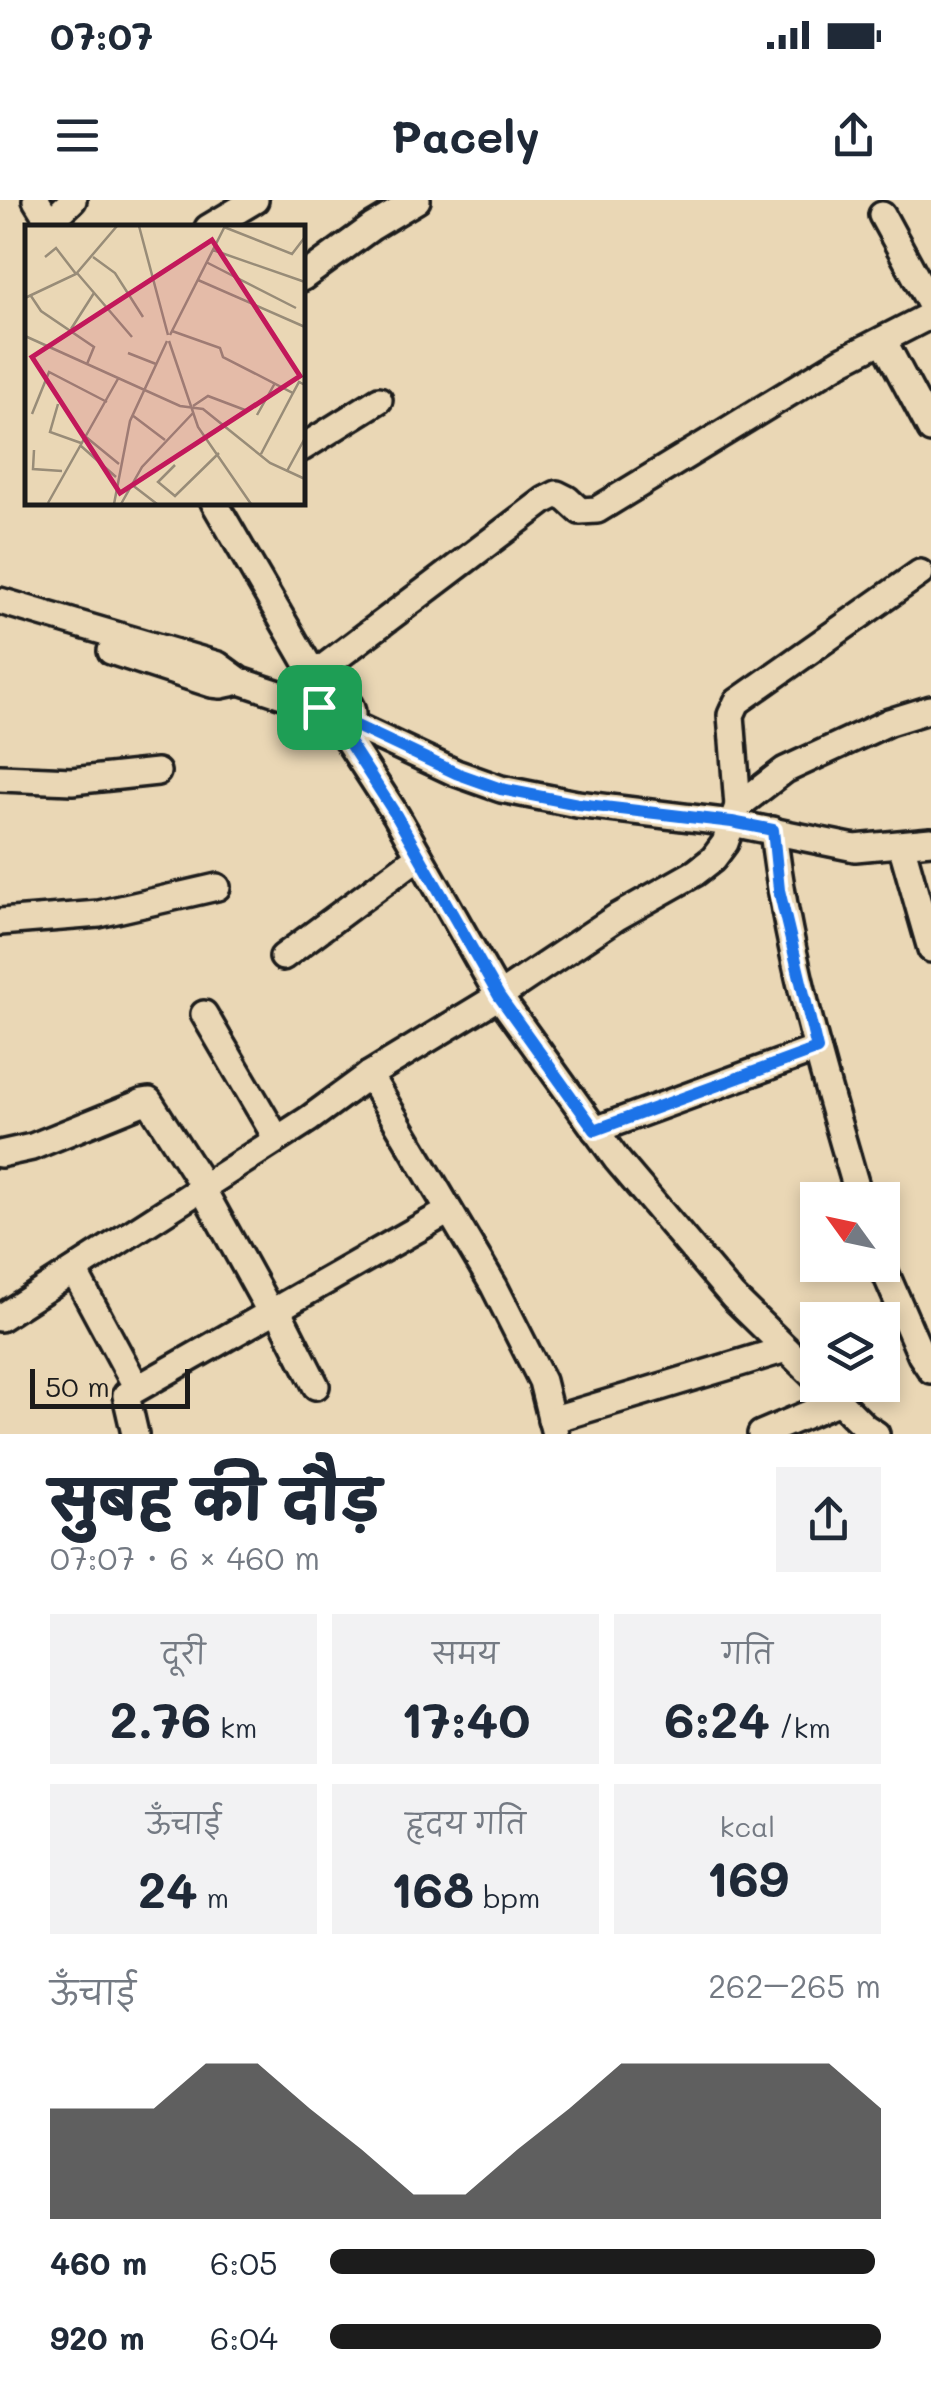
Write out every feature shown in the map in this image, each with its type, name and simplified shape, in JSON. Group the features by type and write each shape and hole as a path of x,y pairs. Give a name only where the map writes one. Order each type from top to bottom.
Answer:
{"street":[{"path":"46,216 73,200"},
{"path":"213,225 255,200"},
{"path":"305,276 417,200"},
{"path":"882,215 931,305"},
{"path":"315,674 545,500 557,494 580,511 597,510 826,370 931,315"},
{"path":"883,340 931,430"},
{"path":"305,446 379,400"},
{"path":"217,505 315,674 323,703 318,719 325,728 345,726 501,789 578,804 735,814 773,830 855,848 931,841"},
{"path":"0,1318 277,1140 369,1075 499,996 617,917 696,873 725,843 735,814 731,715 736,702 920,573"},
{"path":"0,601 218,665 240,680 323,703"},
{"path":"0,617 212,684 240,680"},
{"path":"735,814 785,770 889,722 931,709"},
{"path":"345,726 499,996 617,1160 733,1298 800,1363"},
{"path":"0,778 72,782 157,772"},
{"path":"773,830 779,890 817,1049 855,1182"},
{"path":"901,844 931,949"},
{"path":"282,958 418,856"},
{"path":"0,922 99,914 217,887"},
{"path":"204,1014 277,1140"},
{"path":"595,1130 817,1049"},
{"path":"369,1075 494,1286 542,1380 553,1427 786,1349"},
{"path":"0,1154 32,1147 149,1101 316,1386"},
{"path":"135,1434 126,1396 137,1388 448,1210"},
{"path":"74,1271 137,1388"},
{"path":"890,1282 928,1359"},
{"path":"761,1434 806,1402"},
{"path":"840,1402 876,1434"}],"route":[{"path":"332,696 344,698 351,707 350,723 456,773 501,789 578,804 773,830 779,890 817,1049 595,1130 499,996 396,815 341,730 330,730 321,724 319,707 332,696"}]}
